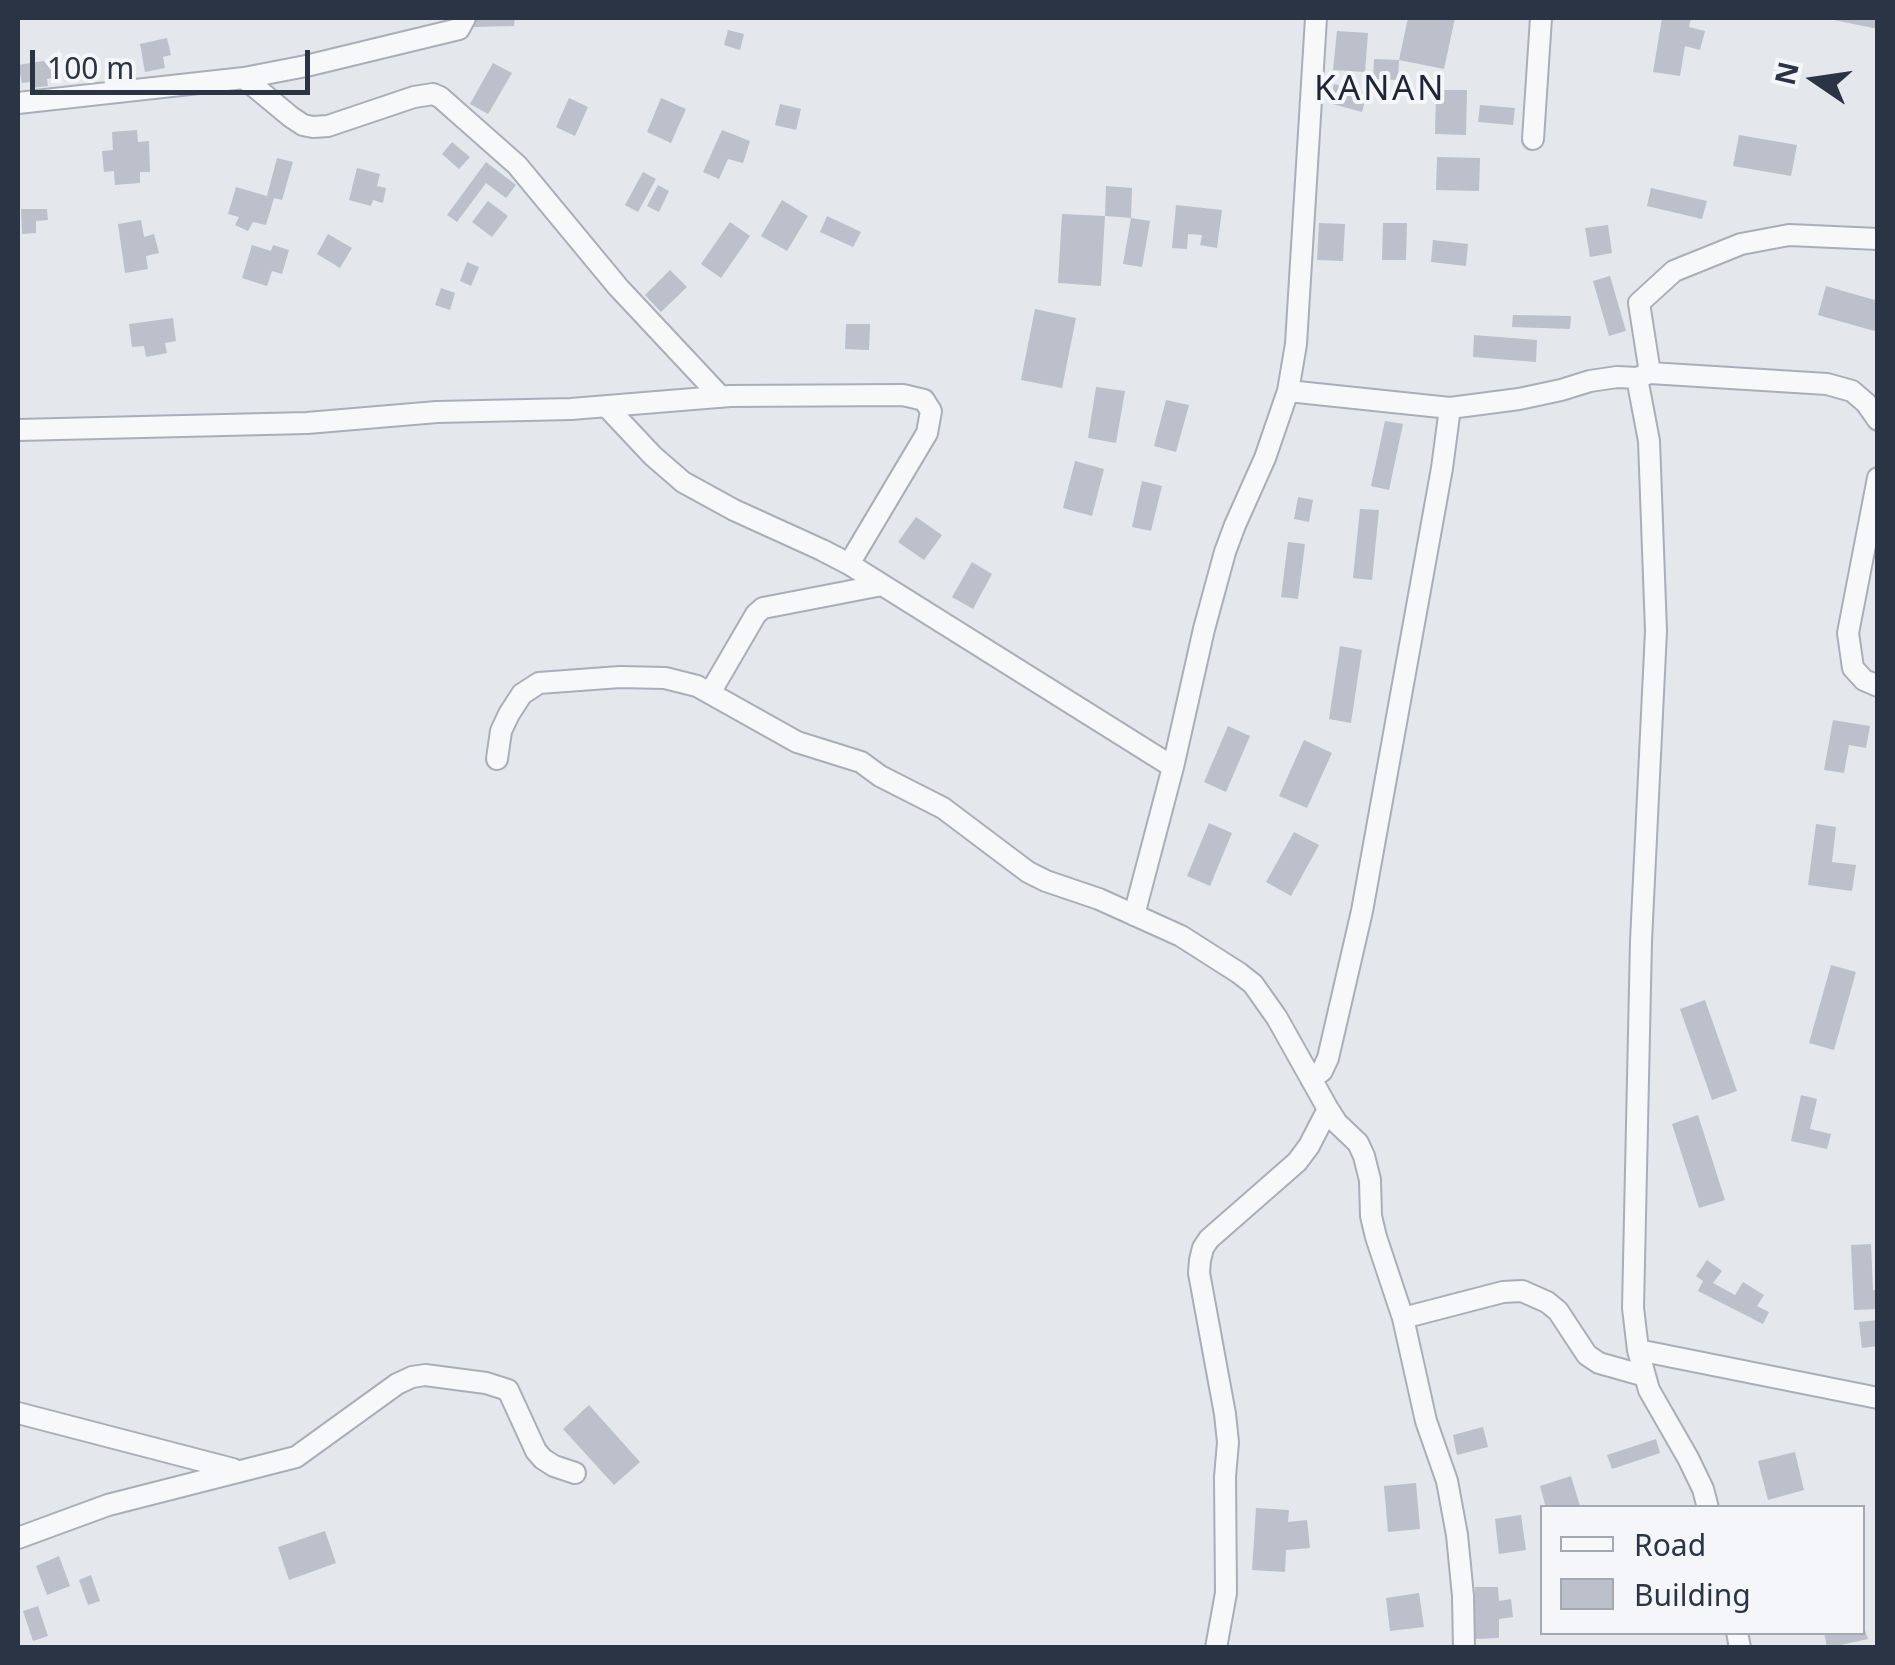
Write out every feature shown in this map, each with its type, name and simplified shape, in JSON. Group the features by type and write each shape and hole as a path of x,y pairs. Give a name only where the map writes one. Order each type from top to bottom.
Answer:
{"street":[{"path":"18,103 244,78 459,28 465,18"},
{"path":"1134,914 1225,552 1266,458 1288,390 1296,344 1316,18"},
{"path":"1533,140 1540,18"},
{"path":"244,78 291,117 312,127 328,126 414,97 440,96 517,166 618,287 721,396"},
{"path":"1707,1505 1688,1458 1648,1390 1638,1350 1634,1308 1640,942 1656,631 1639,304 1674,271 1742,244 1789,235 1878,239"},
{"path":"1288,390 1450,408 1519,399 1590,381 1644,375 1828,384 1852,391 1878,420"},
{"path":"18,430 307,422 721,396 904,394 924,400 931,411 927,433 849,564"},
{"path":"606,406 683,482 849,564 1173,766"},
{"path":"1311,1079 1322,1071 1328,1058 1362,910 1450,408"},
{"path":"1878,478 1848,633 1853,668 1864,680 1878,686"},
{"path":"710,693 763,608 882,585"},
{"path":"497,759 501,731 509,714 522,694 539,683 620,677 666,678 696,686 798,742 862,762 880,776 943,808 1006,858 1036,876 1181,936 1253,984 1337,1123 1358,1143 1364,1156 1370,1180 1370,1216 1402,1318 1426,1421 1447,1482 1463,1596 1464,1648"},
{"path":"1216,1648 1226,1593 1228,1442 1200,1260 1209,1239 1297,1162 1328,1109"},
{"path":"1402,1318 1522,1291 1558,1311 1587,1355 1598,1363 1645,1376"},
{"path":"1638,1350 1878,1398"},
{"path":"18,1538 108,1505 296,1457 412,1376 486,1383 508,1390 543,1459 575,1473"},
{"path":"18,1413 238,1470"}],"building":[{"path":"473,18 515,18 514,26 473,27"},
{"path":"1408,18 1455,18 1444,69 1399,60"},
{"path":"1662,18 1691,18 1689,27 1705,31 1700,50 1685,46 1680,76 1653,72"},
{"path":"1878,18 1878,29 1829,19"},
{"path":"728,30 744,34 740,50 724,45"},
{"path":"1337,31 1368,33 1365,72 1333,70"},
{"path":"167,38 171,55 163,57 165,68 145,72 140,44"},
{"path":"55,59 58,77 47,79 48,86 31,88 30,82 22,83 18,65"},
{"path":"1374,59 1399,60 1398,80 1373,79"},
{"path":"493,63 512,73 488,114 470,104"},
{"path":"1334,84 1367,93 1362,112 1329,103"},
{"path":"1436,90 1467,90 1466,135 1435,134"},
{"path":"569,98 588,107 575,136 556,127"},
{"path":"661,98 686,109 671,143 647,132"},
{"path":"780,104 801,109 796,130 775,125"},
{"path":"1480,105 1515,108 1513,125 1478,122"},
{"path":"137,130 138,142 149,141 150,172 140,172 140,183 115,185 114,171 104,172 102,151 113,150 112,132"},
{"path":"722,130 750,141 743,163 728,159 719,179 703,172"},
{"path":"1739,135 1797,145 1791,176 1733,166"},
{"path":"452,142 470,157 459,169 442,154"},
{"path":"1437,157 1480,158 1479,191 1436,190"},
{"path":"277,158 293,162 282,200 274,198 266,225 253,222 248,231 235,225 239,217 228,214 236,187 267,196"},
{"path":"486,162 516,185 506,198 486,183 457,222 447,215"},
{"path":"357,168 380,174 377,186 386,188 383,203 373,200 371,206 349,200"},
{"path":"643,172 656,179 638,212 625,205"},
{"path":"658,185 669,191 659,212 647,206"},
{"path":"1106,186 1132,188 1131,218 1105,216"},
{"path":"1651,188 1707,201 1702,219 1647,206"},
{"path":"782,200 808,216 787,251 761,236"},
{"path":"488,201 508,216 492,237 472,222"},
{"path":"1176,205 1222,210 1217,248 1200,245 1202,235 1188,234 1187,249 1172,248"},
{"path":"21,209 47,209 48,220 36,221 36,233 22,234"},
{"path":"1062,214 1105,216 1101,286 1058,283"},
{"path":"827,216 861,232 853,247 820,232"},
{"path":"1131,218 1150,221 1142,267 1123,264"},
{"path":"141,220 144,237 154,234 159,253 146,256 148,269 125,273 118,224"},
{"path":"730,222 750,236 721,278 701,264"},
{"path":"1319,223 1345,224 1343,261 1317,260"},
{"path":"1383,223 1407,223 1406,260 1382,260"},
{"path":"1608,225 1612,253 1590,257 1585,228"},
{"path":"328,234 352,248 340,268 317,254"},
{"path":"1433,240 1468,244 1466,266 1431,262"},
{"path":"252,245 271,251 273,245 289,250 282,274 272,271 267,286 242,278"},
{"path":"467,262 479,267 471,286 460,281"},
{"path":"670,270 687,287 661,312 645,295"},
{"path":"1610,276 1626,331 1609,336 1593,281"},
{"path":"1826,286 1878,301 1878,332 1818,315"},
{"path":"441,288 455,293 450,310 435,305"},
{"path":"1035,309 1076,318 1062,388 1021,380"},
{"path":"1513,315 1571,316 1570,329 1512,327"},
{"path":"173,318 176,341 165,343 167,353 146,357 144,346 132,347 129,324"},
{"path":"846,324 870,324 869,350 845,349"},
{"path":"1474,335 1537,340 1536,362 1473,357"},
{"path":"1096,387 1125,391 1116,443 1088,438"},
{"path":"1166,400 1189,405 1176,452 1154,446"},
{"path":"1385,421 1403,424 1389,490 1371,486"},
{"path":"1075,461 1104,469 1092,516 1063,508"},
{"path":"1142,481 1162,486 1151,531 1132,527"},
{"path":"1298,497 1313,500 1309,522 1294,519"},
{"path":"1360,509 1379,510 1372,580 1353,578"},
{"path":"916,517 942,535 924,560 898,542"},
{"path":"1288,542 1305,544 1298,599 1281,597"},
{"path":"972,562 992,574 973,609 952,597"},
{"path":"1340,646 1362,650 1351,723 1329,719"},
{"path":"1833,720 1870,726 1866,748 1849,745 1844,773 1824,770"},
{"path":"1228,726 1250,736 1226,792 1204,782"},
{"path":"1304,740 1332,753 1307,808 1279,796"},
{"path":"1209,823 1232,833 1210,886 1187,876"},
{"path":"1816,824 1836,827 1832,862 1856,865 1852,891 1808,885"},
{"path":"1294,832 1319,845 1291,896 1266,882"},
{"path":"1831,965 1856,972 1834,1050 1809,1043"},
{"path":"1705,1000 1737,1091 1712,1100 1680,1009"},
{"path":"1801,1095 1817,1099 1810,1129 1831,1134 1827,1149 1791,1141"},
{"path":"1698,1115 1725,1200 1699,1208 1672,1124"},
{"path":"1871,1244 1878,1309 1854,1310 1851,1245"},
{"path":"1707,1260 1722,1271 1713,1283 1735,1295 1743,1282 1764,1295 1757,1306 1769,1312 1763,1324 1698,1291 1703,1281 1696,1276"},
{"path":"1878,1320 1878,1346 1862,1348 1859,1322"},
{"path":"589,1405 640,1462 614,1485 563,1429"},
{"path":"1483,1427 1488,1447 1457,1455 1453,1435"},
{"path":"1656,1439 1660,1453 1612,1469 1607,1455"},
{"path":"1795,1452 1804,1490 1768,1500 1758,1461"},
{"path":"1571,1476 1580,1505 1545,1505 1540,1486"},
{"path":"1416,1483 1420,1529 1388,1532 1384,1486"},
{"path":"1256,1508 1289,1510 1288,1522 1307,1520 1310,1548 1286,1550 1285,1572 1252,1570"},
{"path":"1521,1515 1526,1550 1499,1554 1495,1519"},
{"path":"325,1531 336,1563 289,1580 278,1547"},
{"path":"59,1556 70,1586 47,1595 36,1566"},
{"path":"91,1575 100,1601 88,1605 79,1580"},
{"path":"1475,1587 1498,1587 1499,1601 1511,1599 1513,1617 1499,1619 1499,1638 1475,1639"},
{"path":"1419,1593 1424,1627 1390,1631 1386,1598"},
{"path":"38,1606 48,1636 33,1641 23,1611"},
{"path":"1865,1630 1868,1639 1827,1648 1825,1635 1865,1635"}],"district":[{"name":"KANAN","path":"1380,90"}]}
